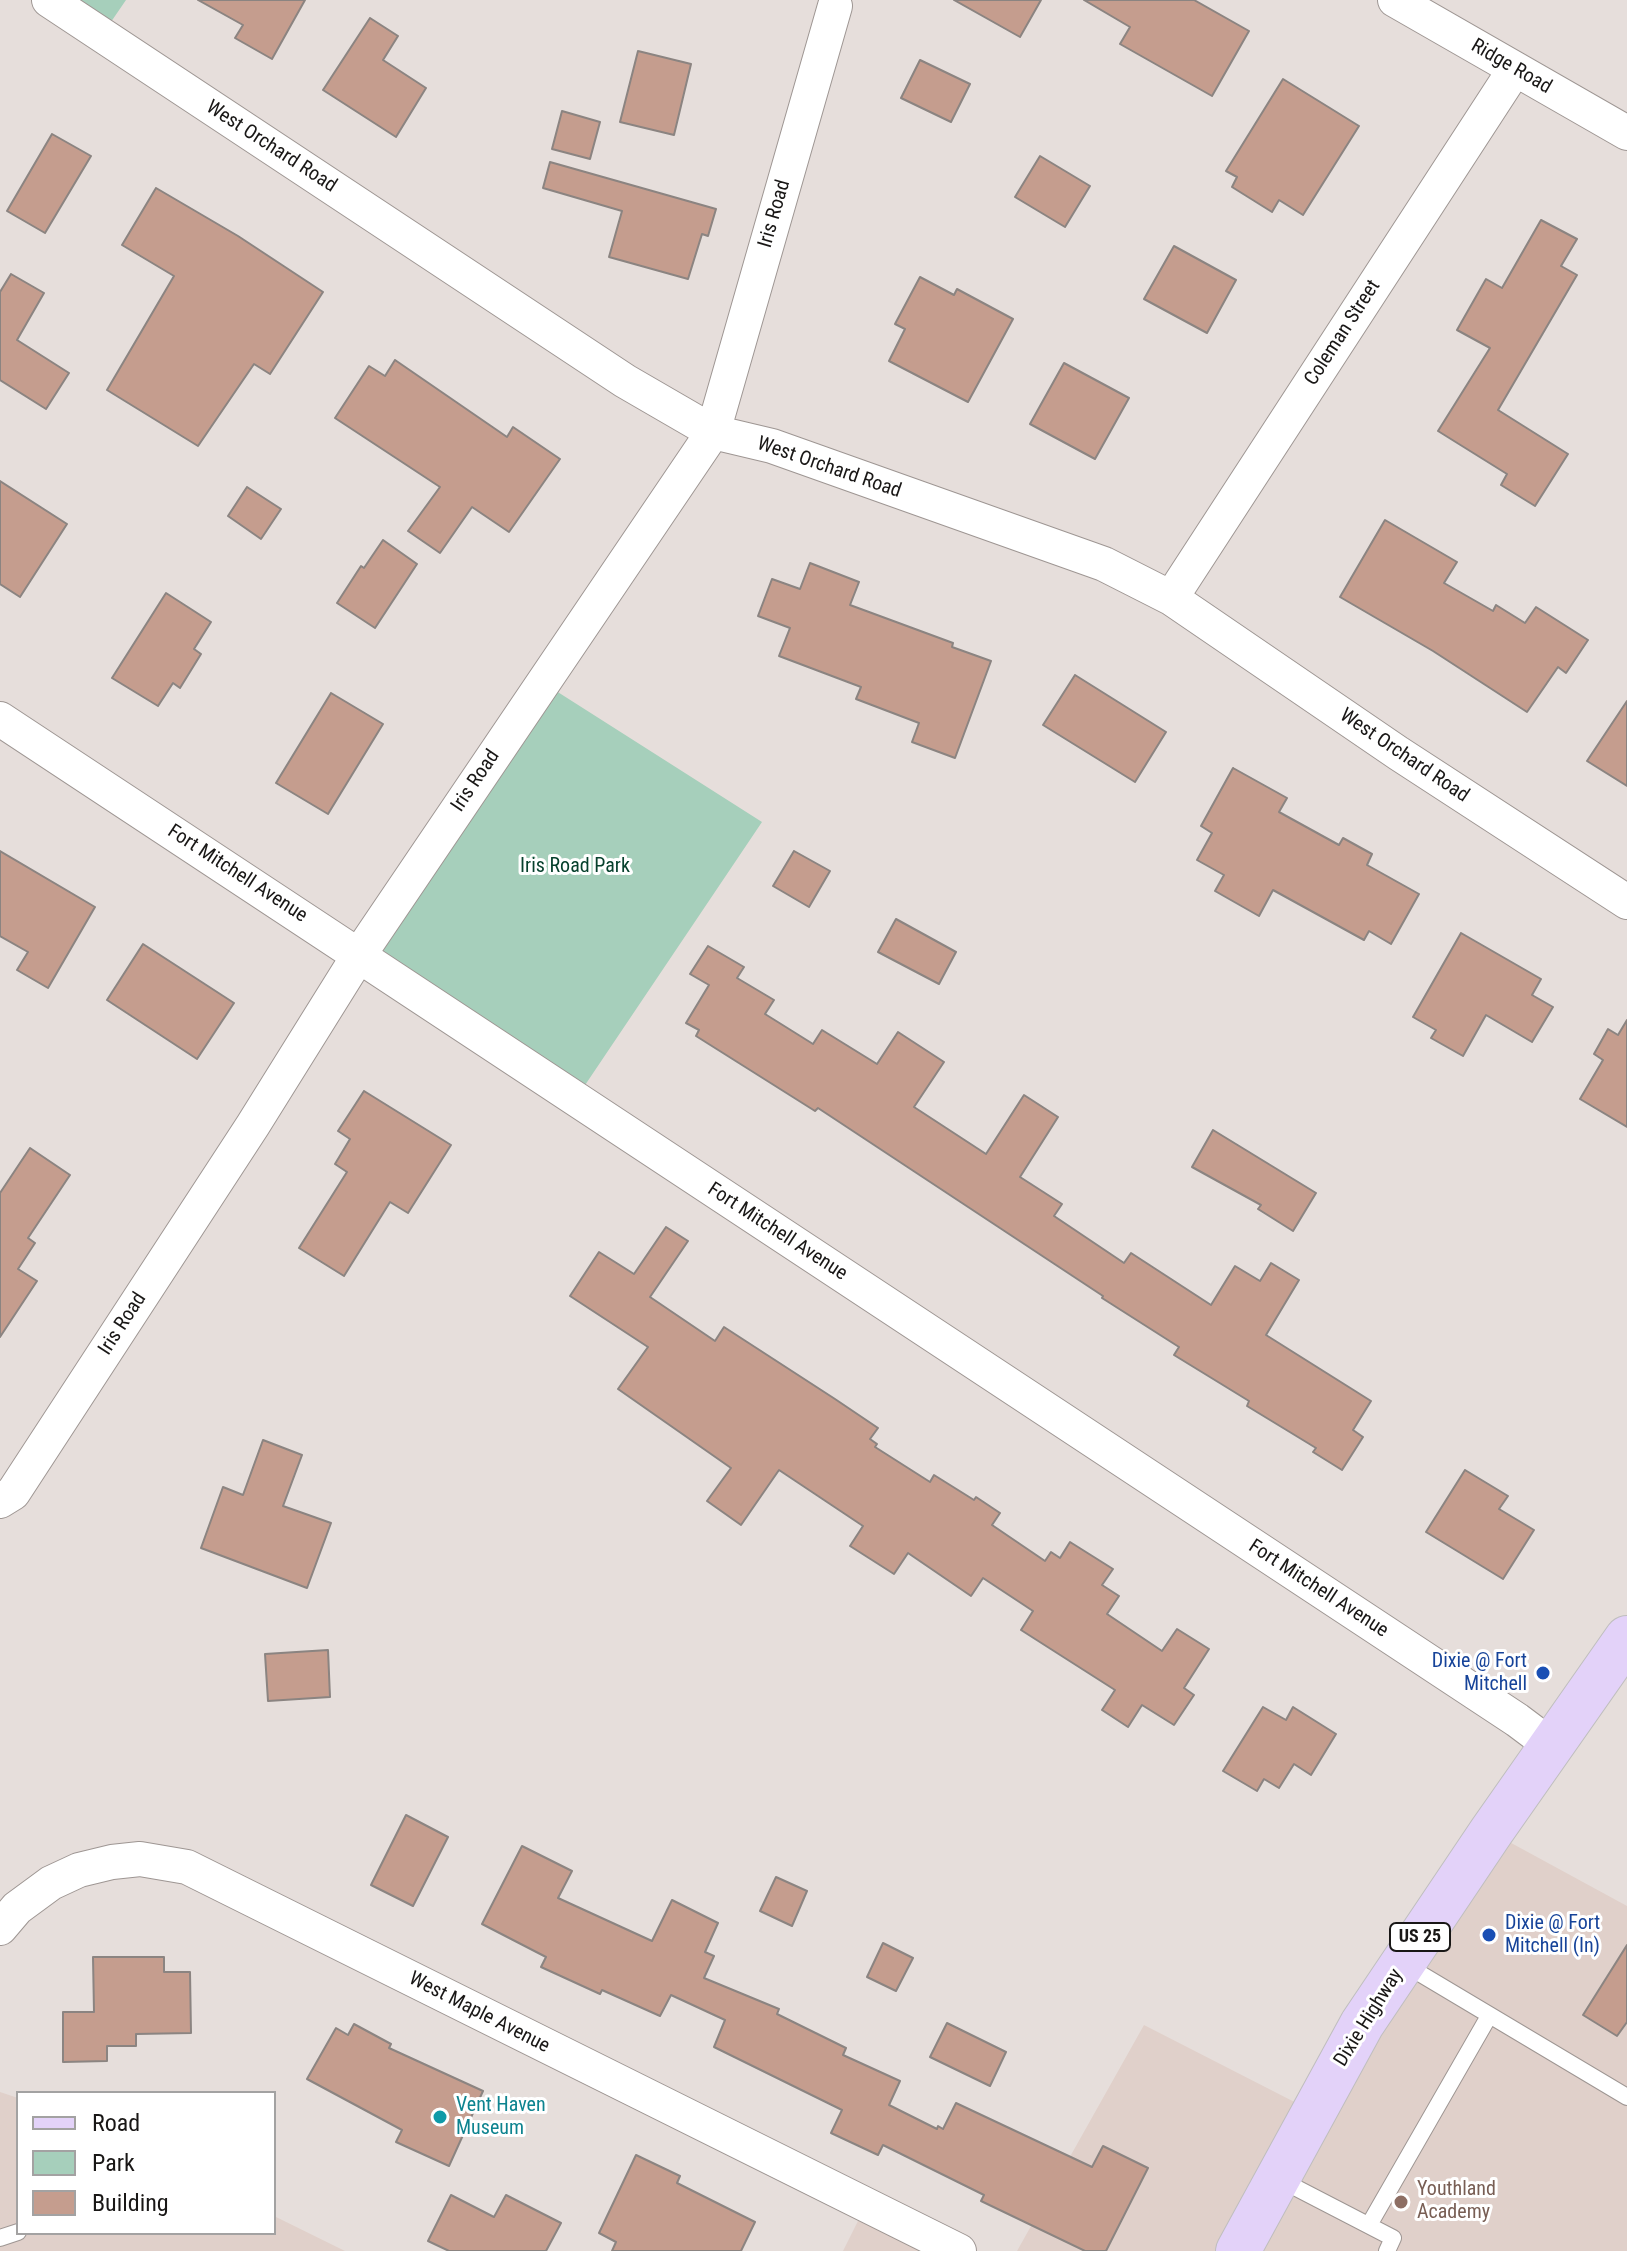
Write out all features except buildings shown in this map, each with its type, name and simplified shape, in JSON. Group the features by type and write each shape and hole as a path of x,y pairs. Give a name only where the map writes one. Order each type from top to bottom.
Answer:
{"main road":[{"name":"Dixie Highway","path":"1238,2251 1362,2024 1627,1638"}],"street":[{"name":"West Orchard Road","path":"49,0 612,373 713,432 772,446 1104,564 1171,598 1398,753 1627,902"},
{"name":"Ridge Road","path":"1395,0 1627,133"},
{"name":"Iris Road","path":"0,1501 13,1493 253,1125 359,955 713,432 834,3"},
{"name":"Coleman Street","path":"1171,598 1515,69"},
{"name":"Fort Mitchell Avenue","path":"0,719 1490,1702 1553,1747"},
{"name":"West Maple Avenue","path":"0,1928 17,1908 51,1883 79,1870 140,1859 187,1867 940,2247"}],"lane":[{"path":"1403,1963 1627,2097"},
{"path":"1369,2225 1489,2016"},
{"path":"1278,2178 1393,2238 1387,2251"}],"shaded area":[{"path":"1491,1832 1627,1906 1627,2251 1017,2251 1144,2025 1314,2112"},
{"path":"0,2092 16,2097 16,2235 276,2235 276,2217 345,2251 0,2251"},
{"path":"866,2205 959,2251 843,2251"}],"green space":[{"path":"49,0 126,0 102,35"},
{"name":"Iris Road Park","path":"542,682 762,822 575,1100 359,955"}],"place":[{"name":"Dixie @ Fort Mitchell","path":"1543,1673"},
{"name":"Dixie @ Fort Mitchell (In)","path":"1489,1935"},
{"name":"Vent Haven Museum","path":"440,2117"},
{"name":"Youthland Academy","path":"1401,2202"}]}
